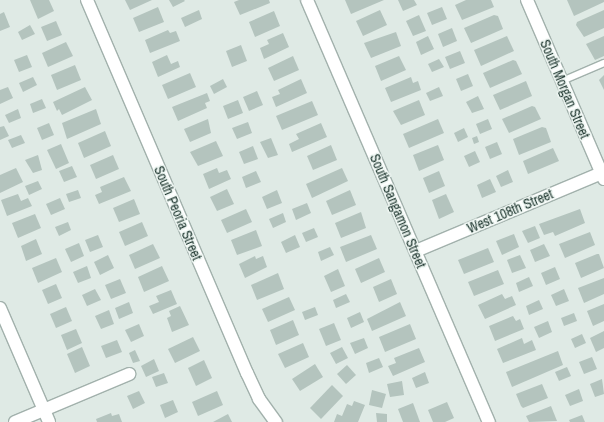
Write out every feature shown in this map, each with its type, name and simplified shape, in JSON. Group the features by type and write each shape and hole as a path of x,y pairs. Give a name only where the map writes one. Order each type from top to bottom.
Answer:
{"street":[{"name":"South Peoria Street","path":"87,0 247,373 260,399 276,422"},
{"name":"South Sangamon Street","path":"307,0 489,422"},
{"name":"South Morgan Street","path":"527,0 603,174"},
{"name":"West 108th Street","path":"416,251 603,174"},
{"path":"0,308 49,422"},
{"path":"15,422 129,374"}],"lane":[{"path":"562,81 604,63"}],"building":[{"path":"30,0 49,0 54,11 38,19"},
{"path":"125,0 152,0 130,10"},
{"path":"169,0 184,0 185,1 173,7"},
{"path":"239,0 269,0 270,3 240,15 234,2"},
{"path":"345,0 384,0 351,14"},
{"path":"398,0 414,0 417,5 403,11"},
{"path":"466,0 491,0 494,7 462,20 455,5"},
{"path":"567,0 604,0 604,2 574,16"},
{"path":"158,7 164,22 139,32 133,18"},
{"path":"442,7 447,19 432,25 427,13"},
{"path":"199,10 202,19 185,27 181,18"},
{"path":"380,10 387,25 363,36 356,21"},
{"path":"604,10 604,28 584,37 576,25 577,22"},
{"path":"274,11 280,26 255,37 249,22"},
{"path":"4,12 10,27 0,31 0,14"},
{"path":"419,15 426,31 413,36 406,21"},
{"path":"494,15 498,16 503,29 471,43 464,28"},
{"path":"56,21 62,35 47,41 41,27"},
{"path":"30,25 35,34 22,40 18,32"},
{"path":"452,28 457,41 443,47 438,34"},
{"path":"168,30 170,33 176,31 180,41 150,53 145,40"},
{"path":"396,32 401,46 371,58 364,43"},
{"path":"283,33 289,47 264,59 260,48 269,44 267,40"},
{"path":"428,36 434,49 421,55 416,42"},
{"path":"507,36 514,51 481,66 474,50"},
{"path":"604,36 604,56 595,60 586,44"},
{"path":"66,42 73,56 48,67 42,53"},
{"path":"241,45 247,61 232,67 226,51"},
{"path":"460,51 465,63 450,69 445,57"},
{"path":"27,55 32,67 19,72 14,60"},
{"path":"167,55 171,64 178,61 180,67 158,77 152,62"},
{"path":"293,56 299,70 274,81 268,68"},
{"path":"399,56 406,70 381,81 375,66"},
{"path":"439,59 444,67 432,72 428,64"},
{"path":"513,60 516,61 522,74 490,88 483,73"},
{"path":"75,65 81,80 57,90 51,75"},
{"path":"190,73 196,87 168,99 162,85"},
{"path":"468,74 473,86 461,91 456,79"},
{"path":"604,75 604,90 599,80"},
{"path":"33,77 37,85 23,92 19,83"},
{"path":"411,77 413,83 418,81 421,90 391,102 385,88"},
{"path":"223,79 227,87 214,94 210,86"},
{"path":"301,79 307,93 276,107 272,97 280,94 278,90"},
{"path":"526,81 532,96 500,110 493,95"},
{"path":"8,87 13,98 0,104 0,90"},
{"path":"85,87 92,100 62,115 59,109 57,111 53,102"},
{"path":"439,87 443,96 430,101 426,93"},
{"path":"257,91 263,105 249,111 243,97"},
{"path":"207,93 210,101 205,103 207,108 178,121 172,107"},
{"path":"478,96 484,109 472,113 466,102"},
{"path":"42,99 46,108 33,113 30,104"},
{"path":"238,100 243,113 228,119 223,106"},
{"path":"419,100 425,115 401,125 393,111"},
{"path":"312,101 318,115 282,130 276,116"},
{"path":"532,106 535,107 541,119 509,133 502,119"},
{"path":"18,109 21,118 9,123 5,115"},
{"path":"96,109 101,124 67,139 62,123"},
{"path":"208,119 211,133 190,142 184,129"},
{"path":"438,119 444,133 409,148 403,134"},
{"path":"488,119 492,129 480,134 476,124"},
{"path":"248,122 252,133 237,139 232,128"},
{"path":"49,123 54,135 42,140 37,128"},
{"path":"321,123 327,137 292,152 289,144 299,139 296,134"},
{"path":"4,126 9,136 0,140 0,127"},
{"path":"542,127 546,128 551,142 519,155 513,139"},
{"path":"464,128 468,137 458,142 454,133"},
{"path":"105,131 111,146 84,158 78,143"},
{"path":"21,135 25,143 12,148 8,140"},
{"path":"477,136 479,142 474,144 472,138"},
{"path":"271,138 278,155 268,158 260,142"},
{"path":"216,141 223,156 198,166 190,152"},
{"path":"497,142 502,154 490,159 485,147"},
{"path":"61,144 69,163 56,169 47,150"},
{"path":"331,145 337,160 313,170 307,156"},
{"path":"438,145 444,160 419,171 413,155"},
{"path":"253,146 258,159 244,164 239,152"},
{"path":"553,148 559,161 528,174 523,161"},
{"path":"475,151 480,162 469,167 464,156"},
{"path":"38,155 42,170 33,173 25,160"},
{"path":"113,155 119,169 96,179 90,165"},
{"path":"72,166 77,177 64,182 59,171"},
{"path":"16,168 23,182 0,193 0,175"},
{"path":"217,168 219,173 227,170 231,179 209,189 203,174"},
{"path":"342,168 348,181 312,198 306,184"},
{"path":"508,170 513,182 501,187 496,176"},
{"path":"256,171 261,182 246,188 242,177"},
{"path":"439,171 445,186 429,193 423,178"},
{"path":"124,177 131,191 99,204 95,195 102,192 100,187"},
{"path":"490,179 496,192 482,198 477,185"},
{"path":"38,181 42,189 29,195 25,186"},
{"path":"227,189 234,204 217,211 210,197"},
{"path":"78,190 81,198 69,202 66,194"},
{"path":"277,190 282,203 267,209 262,197"},
{"path":"350,190 356,205 332,215 326,201"},
{"path":"18,194 21,201 28,198 32,206 7,216 1,200"},
{"path":"446,194 454,212 439,219 432,200"},
{"path":"60,198 65,209 51,215 46,204"},
{"path":"134,199 140,214 119,222 113,208"},
{"path":"307,203 311,213 296,220 292,209"},
{"path":"246,209 252,222 227,233 221,220"},
{"path":"580,209 585,223 555,236 553,232 544,235 539,224"},
{"path":"361,212 366,228 341,238 335,223"},
{"path":"283,213 286,222 273,228 269,219"},
{"path":"35,214 41,228 18,238 12,223"},
{"path":"68,222 71,230 59,236 55,227"},
{"path":"142,222 148,236 125,246 119,232"},
{"path":"535,226 540,238 528,243 522,231"},
{"path":"314,228 318,237 306,242 302,233"},
{"path":"256,230 262,246 237,255 231,240"},
{"path":"590,232 595,245 565,258 559,244"},
{"path":"514,234 519,247 502,255 496,241"},
{"path":"98,235 103,247 90,252 85,240"},
{"path":"295,235 300,247 286,253 281,242"},
{"path":"371,235 377,249 346,262 340,247"},
{"path":"36,239 42,254 26,261 21,246"},
{"path":"79,243 84,256 71,262 65,249"},
{"path":"153,244 160,258 135,269 129,255"},
{"path":"544,244 550,256 535,262 530,250"},
{"path":"330,247 334,255 321,261 318,252"},
{"path":"488,248 494,262 464,274 458,260"},
{"path":"599,254 604,268 581,278 575,263"},
{"path":"108,255 114,268 100,275 94,262"},
{"path":"520,255 526,268 512,273 507,260"},
{"path":"255,256 256,259 263,256 267,267 245,278 239,264"},
{"path":"56,258 62,272 38,283 32,268"},
{"path":"379,258 385,272 361,283 355,269"},
{"path":"87,266 91,278 78,283 73,272"},
{"path":"162,266 169,281 144,292 138,277"},
{"path":"555,267 560,279 546,285 541,273"},
{"path":"338,269 345,286 331,292 324,276"},
{"path":"498,270 504,284 474,296 468,282"},
{"path":"278,273 284,289 257,300 251,285"},
{"path":"529,277 533,286 519,292 516,283"},
{"path":"604,278 604,294 584,303 578,288"},
{"path":"120,279 126,293 111,299 105,285"},
{"path":"391,279 397,294 379,302 373,287"},
{"path":"56,284 62,298 48,304 42,290"},
{"path":"95,289 101,300 87,306 82,295"},
{"path":"564,289 569,301 556,306 551,295"},
{"path":"171,290 177,304 153,314 149,306 159,302 156,296"},
{"path":"346,294 350,302 336,308 333,300"},
{"path":"502,294 505,299 512,296 516,305 485,319 478,305"},
{"path":"289,297 295,310 268,322 262,309"},
{"path":"539,300 543,309 529,315 526,306"},
{"path":"129,302 133,313 119,319 115,308"},
{"path":"400,302 406,316 372,331 367,319"},
{"path":"604,304 604,321 593,326 587,311"},
{"path":"180,306 189,325 172,332 167,318 171,316 169,311"},
{"path":"66,307 72,321 56,328 50,314"},
{"path":"315,307 318,315 305,320 302,312"},
{"path":"109,310 114,324 101,329 95,316"},
{"path":"360,312 364,322 351,328 347,318"},
{"path":"574,313 577,321 564,326 561,318"},
{"path":"513,316 516,321 520,319 524,329 495,341 489,326"},
{"path":"293,320 299,335 276,345 270,330"},
{"path":"548,321 552,332 539,338 534,327"},
{"path":"334,323 341,340 326,346 319,329"},
{"path":"139,324 144,336 131,342 125,330"},
{"path":"410,324 416,339 385,352 379,337"},
{"path":"76,329 82,343 67,350 61,335"},
{"path":"604,331 604,348 596,352 590,338"},
{"path":"582,334 586,343 575,348 571,339"},
{"path":"193,337 200,351 175,363 168,349"},
{"path":"364,338 368,348 355,354 350,343"},
{"path":"522,338 524,344 532,340 536,350 503,363 497,349"},
{"path":"117,340 122,352 106,358 101,346"},
{"path":"303,343 309,357 285,368 278,354"},
{"path":"82,347 90,366 75,373 67,354"},
{"path":"342,347 348,358 336,364 330,353"},
{"path":"419,348 425,362 393,376 388,366 396,363 394,358"},
{"path":"135,350 140,361 133,363 129,353"},
{"path":"558,351 563,365 512,387 506,372"},
{"path":"592,357 597,369 584,374 579,362"},
{"path":"379,358 383,367 369,373 366,363"},
{"path":"154,359 159,371 146,377 141,366"},
{"path":"204,360 212,378 196,386 188,368"},
{"path":"315,364 323,377 300,391 292,379"},
{"path":"347,365 356,375 346,384 337,374"},
{"path":"567,367 571,376 559,381 555,372"},
{"path":"425,372 429,383 416,388 412,378"},
{"path":"164,373 168,383 156,387 152,377"},
{"path":"602,379 604,394 595,397 590,384"},
{"path":"402,381 404,395 390,397 387,384"},
{"path":"542,384 548,398 523,408 516,394"},
{"path":"332,385 343,396 321,419 310,408"},
{"path":"579,389 583,401 570,406 565,395"},
{"path":"372,390 386,394 382,408 369,405"},
{"path":"139,391 145,403 133,409 127,396"},
{"path":"217,391 223,405 198,416 192,402"},
{"path":"173,400 178,412 165,418 160,405"},
{"path":"354,401 365,405 358,422 334,422 337,414 342,416 347,404 352,406"},
{"path":"447,402 454,418 445,422 433,422 428,410"},
{"path":"413,403 420,422 403,422 398,409"},
{"path":"551,406 557,421 529,422 526,416"},
{"path":"111,413 112,416 119,414 122,422 97,422 96,419"},
{"path":"376,413 387,414 387,422 377,422"},
{"path":"228,414 232,422 213,422"},
{"path":"582,415 585,422 570,422 569,420"}]}
